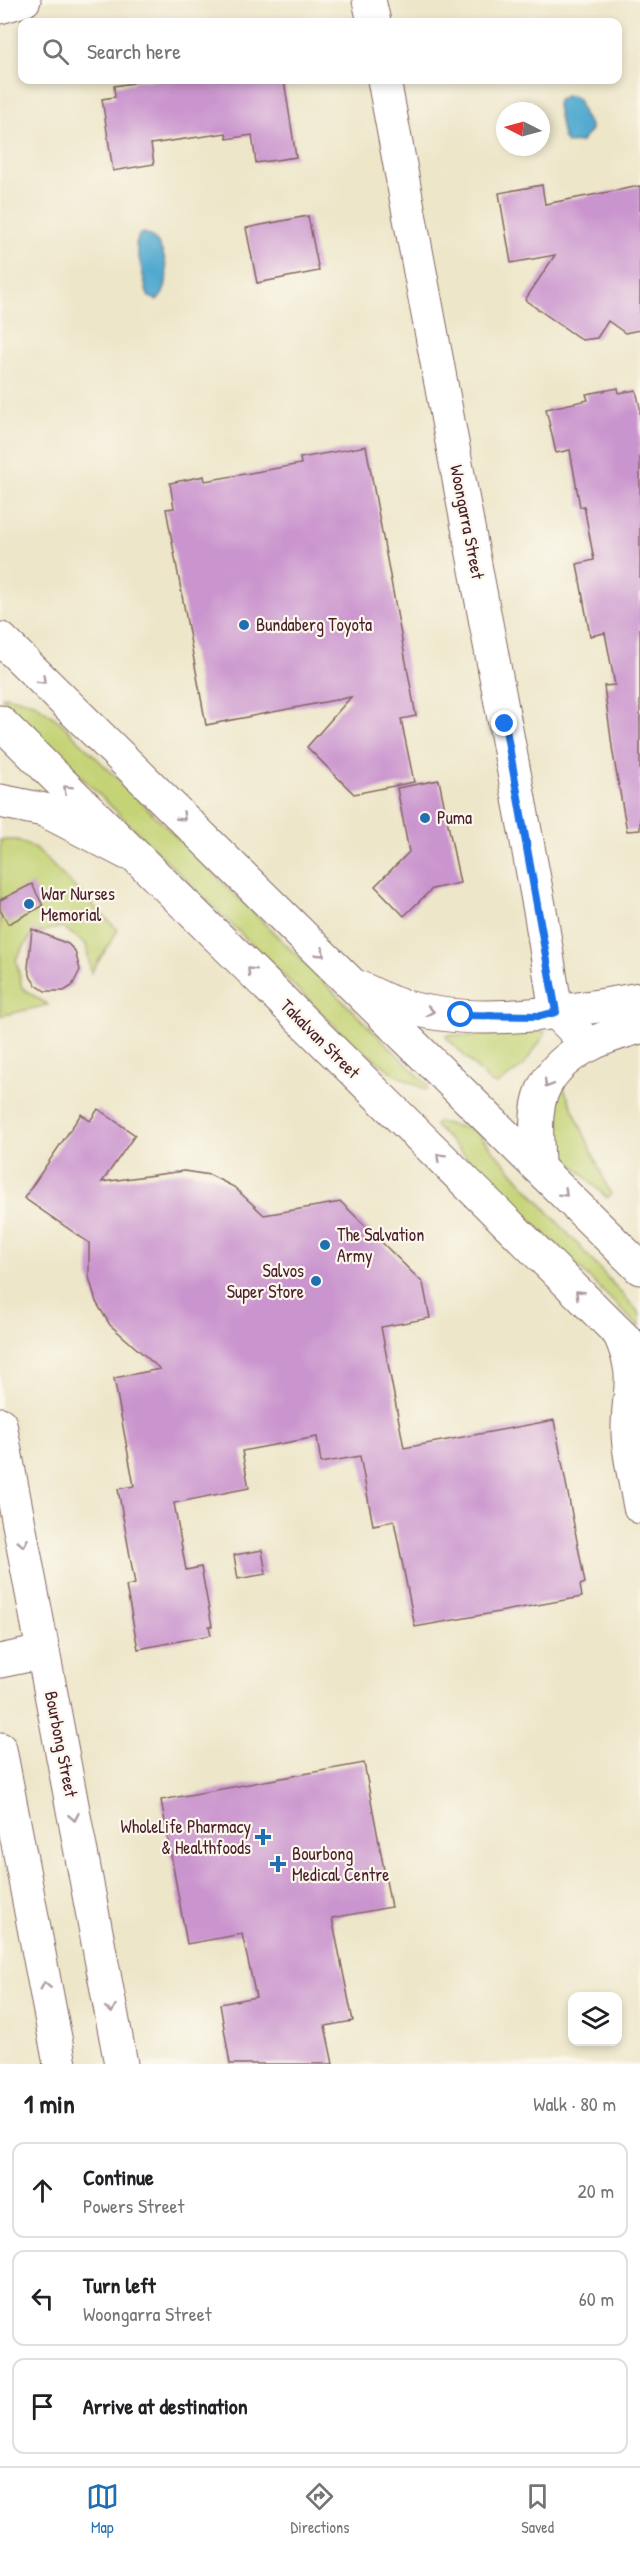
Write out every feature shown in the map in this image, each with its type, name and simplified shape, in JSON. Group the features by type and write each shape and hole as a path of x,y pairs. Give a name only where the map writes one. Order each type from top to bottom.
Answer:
{"main road":[{"path":"0,7 24,0"},
{"path":"369,0 373,18"},
{"name":"Woongarra Street","path":"385,84 556,1012"},
{"path":"0,640 640,1268"},
{"name":"Takalvan Street","path":"0,722 630,1345"},
{"path":"0,801 44,810 139,860"},
{"path":"548,964 566,980 637,1009"},
{"path":"355,986 393,1002 439,1013 541,1016 556,1012 637,1009"},
{"path":"538,1167 537,1118 542,1093 560,1064 589,1045 615,1033 637,1009"},
{"path":"556,1012 589,1045"},
{"path":"630,1345 634,1384 628,1418 628,1437 640,1507"},
{"name":"Bourbong Street","path":"0,1424 121,2064"},
{"path":"0,1661 43,1652"},
{"path":"0,1749 60,2064"}],"green space":[{"path":"2,697 34,703 60,722 428,1085 427,1090 396,1075 347,1038 6,703"},
{"path":"0,840 17,840 36,849 118,930 91,973 86,944 62,927 32,934 16,959 22,988 48,1005 0,1016"},
{"path":"542,1030 545,1033 544,1036 523,1066 497,1085 491,1083 446,1037 447,1035 469,1036"},
{"path":"562,1084 611,1195 607,1198 520,1112 542,1093"},
{"path":"438,1122 475,1130 640,1314 640,1328 435,1126"}],"water":[{"path":"565,96 572,96 579,101 583,115 589,123 591,130 581,142 567,143 563,137 557,105 558,101"},
{"path":"143,233 151,236 157,243 165,263 166,285 163,294 157,300 149,297 147,293 136,244 139,235"}],"building":[{"path":"127,84 285,84 296,157 256,163 252,135 227,139 226,133 151,144 154,164 113,171 102,99 115,97 114,86"},
{"path":"542,185 545,204 640,186 640,330 625,333 608,321 597,338 582,340 525,300 555,255 511,263 499,193"},
{"path":"308,216 319,271 257,283 246,228"},
{"path":"618,388 619,393 636,390 640,407 640,830 627,831 604,686 615,685 605,633 590,636 577,564 594,560 584,506 580,507 570,450 556,453 546,409 588,400 586,394"},
{"path":"366,446 416,716 401,719 414,782 354,794 307,747 351,697 206,725 166,509 174,508 170,483 204,476 205,481 301,464 300,458"},
{"name":"Puma","path":"439,780 460,883 432,889 404,916 375,886 409,852 397,788"},
{"path":"32,884 43,906 8,924 0,910 0,900"},
{"path":"32,929 68,944 75,951 80,970 72,986 64,991 45,991 31,978 28,968"},
{"path":"98,1109 135,1135 102,1182 184,1171 210,1175 234,1187 264,1215 341,1202 423,1283 430,1318 381,1327 404,1448 554,1420 585,1583 580,1585 582,1597 415,1627 394,1521 373,1525 360,1456 321,1463 317,1437 242,1451 249,1488 174,1503 186,1570 201,1567 212,1626 209,1626 211,1635 138,1649 126,1586 135,1584 118,1489 134,1486 114,1378 160,1369 110,1325 96,1302 89,1277 89,1243 24,1198 81,1114 90,1121"},
{"path":"262,1550 266,1574 238,1579 234,1555"},
{"path":"364,1763 391,1907 332,1918 353,2021 325,2026 333,2064 230,2064 220,2004 256,1997 242,1934 187,1944 161,1800"}],"place":[{"name":"Bundaberg Toyota","path":"244,625"},
{"name":"Puma","path":"425,818"},
{"name":"War Nurses Memorial","path":"29,904"},
{"name":"The Salvation Army","path":"325,1245"},
{"name":"Salvos Super Store","path":"316,1281"},
{"name":"WholeLife Pharmacy & Healthfoods","path":"263,1837"},
{"name":"Bourbong Medical Centre","path":"278,1864"}],"route":[{"path":"461,1015 541,1016 556,1012 541,916 505,724"}]}
